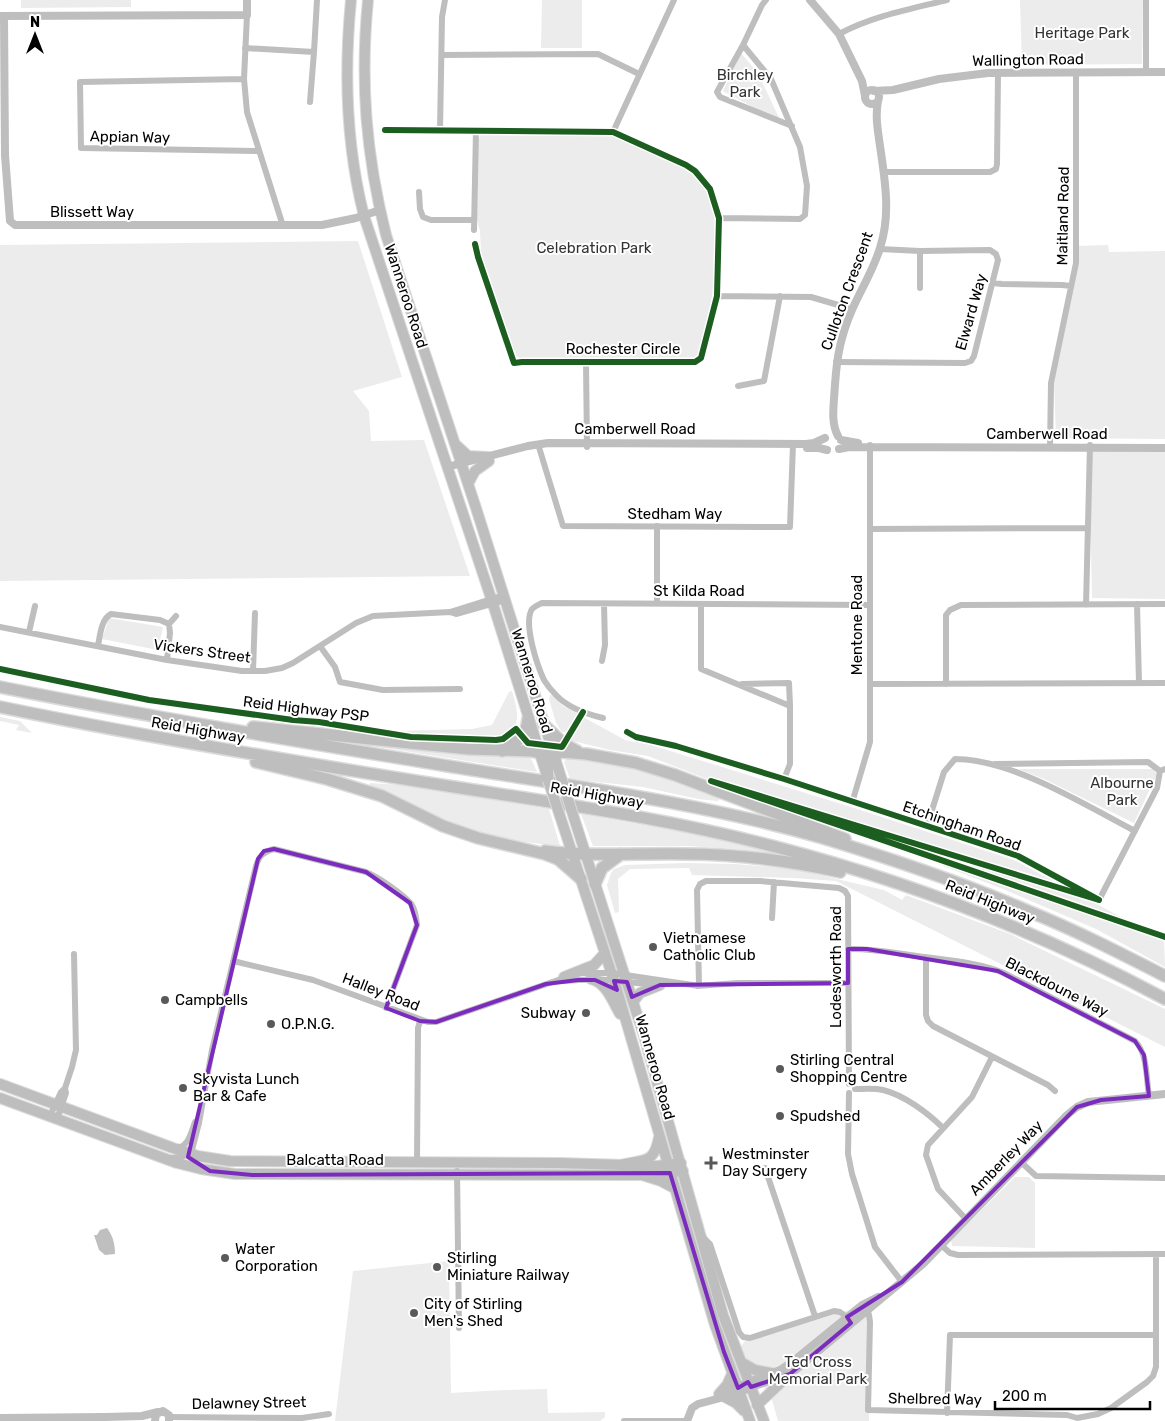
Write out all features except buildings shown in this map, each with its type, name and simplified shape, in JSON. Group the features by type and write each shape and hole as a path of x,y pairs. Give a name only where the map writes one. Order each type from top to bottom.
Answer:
{"highway":[{"name":"Reid Highway","path":"0,687 186,722 636,795 728,814 820,837 898,861 1030,912 1098,942 1165,976"},
{"name":"Reid Highway","path":"0,707 188,744 656,820 774,846 852,868 912,888 1014,927 1088,959 1165,999"},
{"path":"502,751 520,739 526,732 528,719"},
{"path":"186,722 271,728 502,751 538,752 551,767 561,752 636,762 827,831 898,861"},
{"path":"544,724 564,744 586,754"},
{"path":"188,744 327,779 382,796 443,826 558,859 580,879"},
{"path":"504,845 572,853 686,854 770,860 828,869 912,888"},
{"path":"595,884 598,874 603,867 623,854"}],"main road":[{"name":"Wanneroo Road","path":"351,0 347,55 348,110 357,185 364,216 492,602 538,752"},
{"name":"Wanneroo Road","path":"368,0 364,44 365,110 369,156 389,244 544,724 560,816 613,977 715,1325 748,1417"},
{"path":"454,444 468,456 488,459"},
{"path":"468,484 475,471 488,459"},
{"name":"Wanneroo Road","path":"551,767 574,818 586,853 682,1167 723,1315 764,1421"},
{"path":"564,977 594,965 605,953"},
{"path":"591,979 604,986 628,1028"},
{"path":"633,1002 640,992 660,985"},
{"name":"Balcatta Road","path":"0,1084 173,1148 230,1161 457,1162 620,1165 669,1169"},
{"name":"Balcatta Road","path":"0,1098 160,1157 210,1171 252,1175 642,1175 682,1167"},
{"path":"620,1165 647,1160 652,1157 657,1149 659,1136"},
{"path":"642,1175 661,1181 674,1188"},
{"path":"741,1362 755,1370 771,1373"},
{"path":"732,1374 722,1396 736,1403 748,1417"},
{"path":"757,1405 790,1374"}],"street":[{"path":"247,0 244,80 247,112 283,226"},
{"path":"310,102 317,0"},
{"path":"440,130 442,17 445,0"},
{"path":"613,132 673,0"},
{"path":"766,0 717,92 720,97 792,126"},
{"name":"Culloton Crescent","path":"810,0 839,34 862,81 866,101 876,114"},
{"path":"839,34 884,15 947,0"},
{"path":"1146,0 1146,73"},
{"path":"2,16 246,16"},
{"name":"Blissett Way","path":"2,16 3,155 11,223 19,226 322,225 364,216 380,210"},
{"path":"719,218 800,219 804,215 807,186 800,147 771,79 743,45"},
{"path":"245,48 314,52"},
{"path":"442,55 598,54 639,74"},
{"name":"Maitland Road","path":"1050,446 1050,383 1076,263 1076,72"},
{"name":"Wallington Road","path":"873,90 893,90 939,79 998,73 1165,72"},
{"path":"884,172 990,172 996,169 998,73"},
{"name":"Appian Way","path":"244,80 80,82 81,148 259,151"},
{"name":"Culloton Crescent","path":"826,437 833,419 836,362 840,342 852,309 866,284 880,249 886,214 884,172 876,114 879,100 878,94 862,81"},
{"path":"865,96 873,90"},
{"name":"Wallington Road","path":"879,100 893,90"},
{"path":"869,104 874,104 879,100"},
{"name":"Rochester Circle","path":"385,130 613,132 695,171 710,190 719,218 717,296 701,358 695,362 514,363 475,244"},
{"path":"474,230 476,130"},
{"path":"419,192 420,208 423,216 431,220 474,220"},
{"name":"Elward Way","path":"836,362 965,363 971,361 974,356 998,260 996,254 990,250 920,251 880,249"},
{"path":"920,251 920,288"},
{"path":"993,282 1071,286"},
{"path":"717,296 811,297 852,309"},
{"path":"738,386 764,380 780,296"},
{"path":"586,362 587,445"},
{"name":"Culloton Crescent","path":"833,419 840,438"},
{"path":"834,434 840,438 841,445 839,449 834,452 827,450 824,445 826,437 834,434"},
{"name":"Camberwell Road","path":"793,446 814,443 826,437"},
{"name":"Camberwell Road","path":"840,438 870,446"},
{"name":"Camberwell Road","path":"448,470 539,446 793,446 827,450"},
{"name":"Stedham Way","path":"539,446 563,526 790,527 793,446"},
{"name":"Camberwell Road","path":"839,449 870,446 1165,446"},
{"name":"Mentone Road","path":"852,803 870,742 870,446"},
{"path":"1086,605 1090,446"},
{"path":"657,526 657,603"},
{"path":"870,529 1088,528"},
{"name":"Vickers Street","path":"0,626 166,660 253,671 282,668 293,663 356,623 373,616 450,612 456,614 504,598"},
{"name":"St Kilda Road","path":"603,718 583,712 564,703 544,681 531,642 529,623 532,611 536,606 542,603 870,605"},
{"path":"602,661 604,604"},
{"path":"701,604 701,669 790,706"},
{"path":"1137,604 1139,683"},
{"path":"946,684 946,615 950,610 961,605 1165,604"},
{"path":"29,632 35,606"},
{"path":"253,671 255,613"},
{"path":"98,646 106,616 111,614 160,620 169,624"},
{"path":"166,660 170,633 169,624 176,616"},
{"path":"320,646 335,667 340,682 383,690 460,689"},
{"path":"738,684 790,683 790,764 784,780"},
{"path":"870,684 1165,683"},
{"name":"Etchingham Road","path":"627,732 636,737 676,746 1018,856 1099,900"},
{"path":"927,826 944,772 955,759 970,759 1040,782 1135,831"},
{"path":"989,764 1148,762 1162,770 1157,788 1099,900"},
{"name":"Etchingham Road","path":"1099,900 712,781 1165,937"},
{"path":"210,1171 193,1162 188,1157 258,859 264,852 274,849 375,875 410,903 416,914 417,925 386,1008"},
{"name":"Lodesworth Road","path":"699,986 697,890 700,884 706,881 774,882 840,888 845,891 848,896 851,1088 848,1154 852,1174 875,1247 902,1282"},
{"path":"772,918 774,882"},
{"name":"Blackdoune Way","path":"848,949 866,949 926,957 992,969 1004,973 1134,1041 1141,1047 1144,1055 1149,1096"},
{"path":"53,1117 61,1092 65,1088 76,1050 74,954"},
{"path":"926,957 926,1015 928,1021 933,1026 1048,1085 1055,1091"},
{"name":"Halley Road","path":"233,961 313,980 420,1021 436,1022 564,977 588,972 626,979"},
{"name":"Halley Road","path":"546,984 613,977"},
{"path":"626,979 699,986"},
{"path":"626,979 660,985 699,986 738,983 848,983"},
{"path":"417,1163 418,1028 420,1021"},
{"path":"966,1219 938,1189 926,1155 928,1145 972,1097 992,1057"},
{"path":"851,1088 878,1089 888,1092 913,1104 932,1117 943,1128"},
{"name":"Amberley Way","path":"749,1384 792,1362 902,1282 923,1264 1067,1115 1077,1107 1088,1102 1101,1100 1165,1094"},
{"path":"160,1157 175,1158 190,1152"},
{"path":"457,1162 458,1328"},
{"path":"1021,1162 1036,1176 1050,1178 1164,1178"},
{"path":"765,1168 815,1316"},
{"path":"702,1236 710,1244 739,1332 743,1337 750,1338 834,1311 840,1312 849,1320"},
{"path":"941,1245 950,1253 958,1255 1165,1254"},
{"name":"Shelbred Way","path":"865,1308 870,1322 868,1410 1067,1414 1077,1419 1098,1414 1111,1408 1153,1376 1156,1366 1156,1254"},
{"name":"Amberley Way","path":"749,1384 790,1374 849,1320"},
{"path":"947,1413 950,1335 1155,1335"},
{"path":"624,1421 687,1421 692,1408 749,1384"},
{"path":"105,1417 112,1420 154,1421 158,1412"},
{"path":"0,1418 142,1416 165,1412 169,1419"},
{"name":"Delawney Street","path":"169,1419 302,1418 329,1414"}],"highlighted area":[{"path":"274,849 366,872 410,903 417,925 386,1008 420,1021 436,1022 546,984 578,980 595,980 617,990 614,981 627,982 632,997 660,985 848,983 848,949 867,949 998,971 1135,1041 1144,1055 1149,1096 1101,1100 1077,1107 902,1282 847,1317 851,1323 790,1374 751,1387 748,1382 738,1388 724,1352 670,1173 252,1175 210,1171 188,1157 258,859 264,851"}],"green space":[{"path":"21,0 131,0 131,7 21,8"},
{"path":"542,0 582,0 582,48 541,48"},
{"name":"Heritage Park","path":"1020,0 1143,0 1142,64 1022,65"},
{"name":"Birchley Park","path":"741,53 758,73 781,122 723,91"},
{"name":"Celebration Park","path":"484,133 612,135 691,172 706,191 716,215 713,292 700,352 697,357 692,359 521,359 513,354 481,255 480,231 477,220 478,140"},
{"path":"358,241 402,377 353,391 369,411 371,441 424,440 470,576 0,581 0,245"},
{"path":"1108,245 1109,252 1165,251 1165,439 1056,438 1054,382 1077,246"},
{"path":"1089,450 1165,451 1165,599 1092,598"},
{"path":"109,618 163,627 158,650 102,639"},
{"path":"512,691 517,720 511,731 505,735 496,737 413,735 392,731 472,729 492,725 509,692"},
{"path":"551,694 563,706 579,714 568,732 562,732 556,723 549,699"},
{"path":"0,717 20,721 32,733 16,730 19,725 0,721"},
{"path":"583,717 625,740 651,745 1014,860 1164,940 1165,967 1096,929 1003,889 897,848 792,812 648,756 610,750 569,740"},
{"path":"340,741 530,756 537,772"},
{"path":"567,758 613,762 666,776 721,797 718,801 698,799 643,787 570,779 564,762"},
{"name":"Albourne Park","path":"1018,769 1153,769 1157,774 1134,823 1044,779"},
{"path":"370,783 403,785 549,809 560,846 510,840 480,833 438,817 369,786"},
{"path":"581,814 688,833 781,854 781,856 736,849 687,846 593,846"},
{"path":"736,864 793,869 884,890 902,900 906,895 1010,934 1165,1009 1165,1047 836,881 692,875 689,868 630,869 618,879 619,912 615,913 607,885 614,869 625,865"},
{"path":"1015,1177 1029,1177 1035,1183 1035,1248 952,1246 951,1240"},
{"path":"449,1261 451,1393 547,1389 548,1413 605,1412 605,1417 600,1421 335,1421 353,1271"},
{"name":"Ted Cross Memorial Park","path":"872,1307 869,1421 778,1421 772,1400 740,1347 746,1340 838,1312"}],"shaded area":[{"path":"107,1228 113,1240 115,1254 105,1255 99,1250 94,1235 97,1235 100,1230"}],"cycle path":[{"path":"385,130 613,132 686,165 695,171 710,189 719,218 717,296 701,358 695,362 514,363 475,244"},
{"name":"Reid Highway PSP","path":"0,669 149,700 319,722 411,737 496,740 503,739 516,729 528,743 562,747 583,712"},
{"path":"627,732 636,737 676,746 784,779 1018,856 1099,900 711,781 1165,937"}],"place":[{"name":"Vietnamese Catholic Club","path":"653,947"},
{"name":"Campbells","path":"165,1000"},
{"name":"Subway","path":"586,1013"},
{"name":"O.P.N.G.","path":"271,1024"},
{"name":"Stirling Central Shopping Centre","path":"780,1069"},
{"name":"Skyvista Lunch Bar & Cafe","path":"183,1088"},
{"name":"Spudshed","path":"780,1116"},
{"name":"Westminster Day Surgery","path":"711,1163"},
{"name":"Water Corporation","path":"225,1258"},
{"name":"Stirling Miniature Railway","path":"437,1267"},
{"name":"City of Stirling Men's Shed","path":"414,1313"}]}
